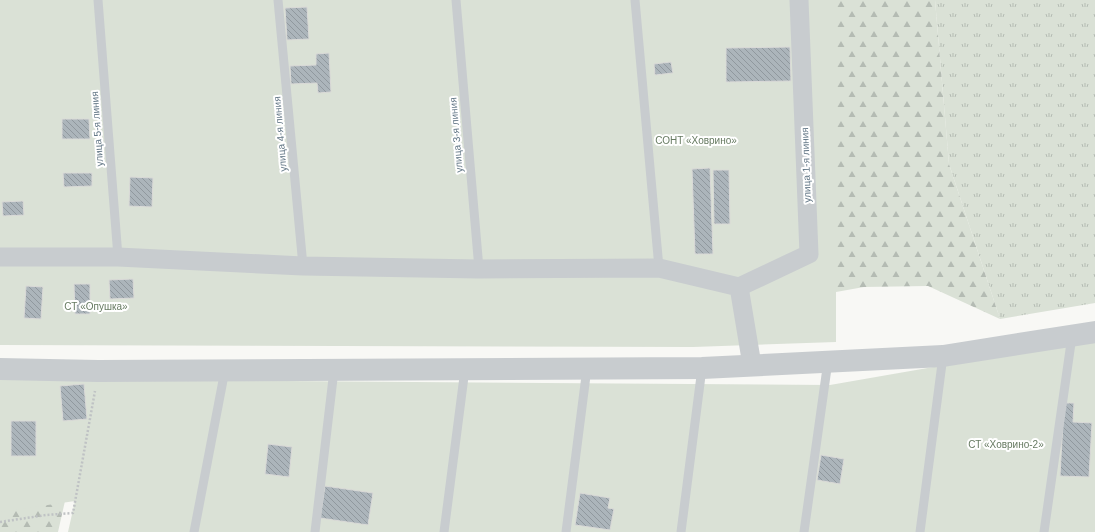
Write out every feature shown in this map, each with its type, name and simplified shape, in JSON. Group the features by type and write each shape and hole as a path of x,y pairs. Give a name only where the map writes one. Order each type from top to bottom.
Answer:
{"street":[{"name":"улица 1-я линия","path":"739,286 809,254 800,0"},
{"path":"0,257 118,257 303,266 479,269 659,268 739,286 752,365"},
{"path":"0,369 98,371 702,368 944,356 1095,332"}],"lane":[{"name":"улица 5-я линия","path":"98,0 118,257"},
{"name":"улица 4-я линия","path":"278,0 303,266"},
{"name":"улица 3-я линия","path":"456,0 479,269"},
{"path":"635,0 659,268"},
{"path":"1044,532 1072,336"},
{"path":"920,532 944,356"},
{"path":"804,532 828,361"},
{"path":"566,532 588,368"},
{"path":"681,532 702,368"},
{"path":"444,532 465,369"},
{"path":"194,532 225,370"},
{"path":"315,532 334,370"}],"path":[{"path":"0,522 46,515 73,513 98,371"}],"green space":[{"name":"СОНТ «Ховрино»","path":"0,0 836,0 836,342 693,347 0,345"},
{"path":"836,0 935,0 949,164 1000,319 928,286 864,287 836,292"},
{"path":"935,0 1095,0 1095,303 1000,319 949,164"},
{"name":"СТ «Ховрино-2»","path":"1095,339 1095,532 68,532 75,501 0,512 0,379 830,385"},
{"path":"0,479 65,501 58,532 0,532"}],"building":[{"path":"307,7 309,39 287,40 285,8"},
{"path":"790,47 791,81 726,82 726,48"},
{"path":"329,53 331,92 318,93 317,83 291,84 290,66 316,65 316,54"},
{"path":"671,62 673,73 655,75 654,64"},
{"path":"62,119 89,119 90,139 62,139"},
{"path":"710,168 713,254 695,254 692,169"},
{"path":"713,170 729,170 730,224 714,224"},
{"path":"63,173 92,173 92,186 64,187"},
{"path":"130,177 153,178 152,207 129,206"},
{"path":"23,201 24,215 3,216 2,202"},
{"path":"133,279 134,298 110,299 109,280"},
{"path":"74,284 90,284 90,314 75,314"},
{"path":"26,286 43,287 41,319 24,318"},
{"path":"84,384 87,419 63,421 60,386"},
{"path":"1064,403 1074,403 1073,422 1092,423 1089,477 1060,476"},
{"path":"11,421 36,421 36,456 11,456"},
{"path":"268,444 292,447 289,477 265,474"},
{"path":"821,455 844,459 840,484 817,480"},
{"path":"325,486 373,493 368,525 320,518"},
{"path":"580,493 610,498 608,508 614,509 610,530 575,525"}],"park label":[{"name":"СТ «Опушка»","path":"96,306"}]}
